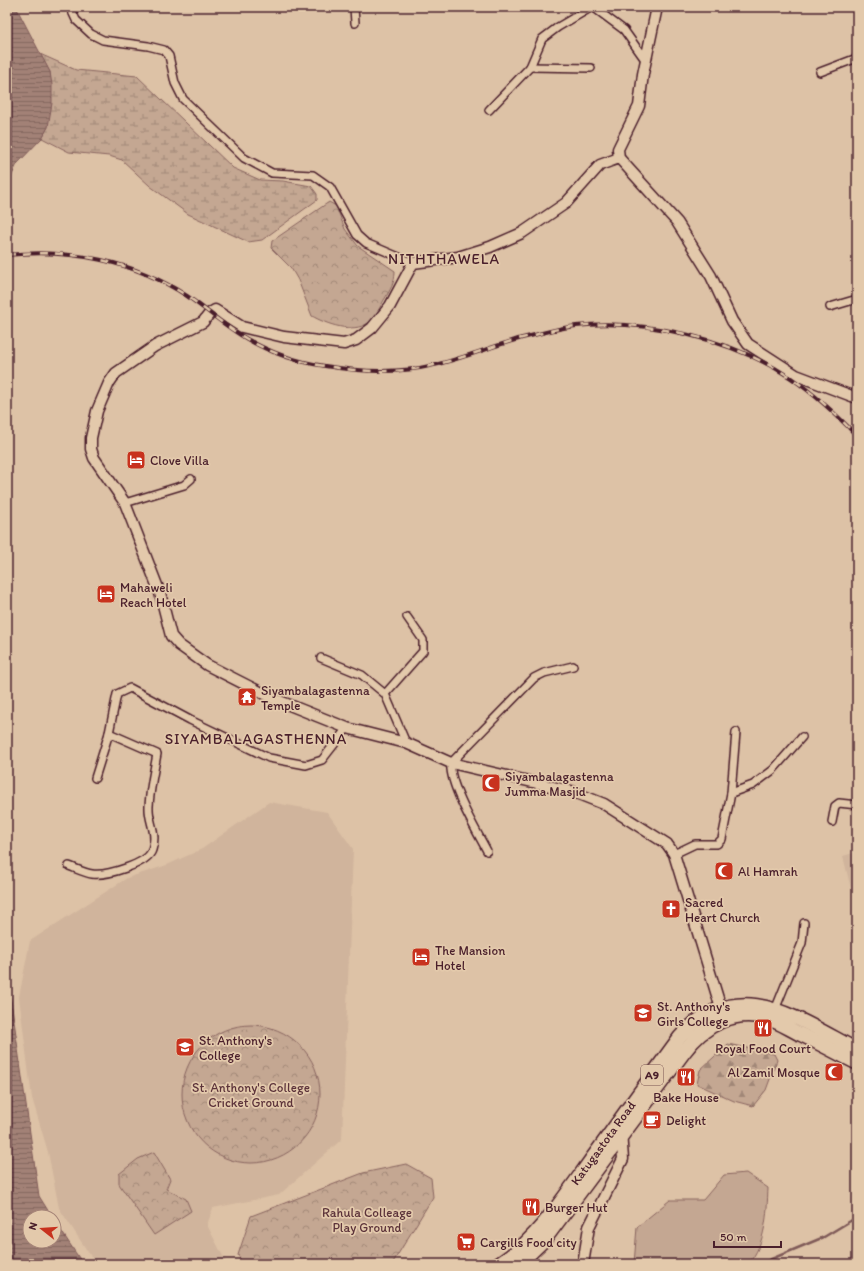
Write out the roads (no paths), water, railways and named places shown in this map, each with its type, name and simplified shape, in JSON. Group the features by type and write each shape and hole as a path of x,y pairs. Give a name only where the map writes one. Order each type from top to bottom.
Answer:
{"highway":[{"name":"Katugastota Road","path":"519,1264 545,1239 691,1042 723,1014 749,1004 775,1010 801,1021 857,1050"},
{"name":"Katugastota Road","path":"498,1264 525,1243 536,1231 577,1180 617,1123 685,1032 706,1015 723,1014 737,1017 752,1016 771,1020 857,1063"}],"street":[{"path":"70,7 76,20 91,34 103,40 148,46 164,50 169,56 175,83 183,99 244,158 272,173 314,175 330,187 357,235 366,243 413,263 458,257 490,247 522,233 566,203 600,165 619,158"},
{"path":"354,7 355,23"},
{"path":"489,110 530,67 542,40 558,27 593,7 624,30 646,61"},
{"path":"657,7 639,106 618,149 619,158 677,222 711,276 732,321 748,344 796,375 857,398"},
{"path":"820,72 857,58"},
{"path":"530,67 591,68"},
{"path":"413,263 390,306 372,328 356,340 344,344 284,337 242,327 215,310 210,312 203,322 155,346 116,373 108,382 90,438 94,458 125,503 160,593 172,636 179,645 207,665 272,698 347,728 406,743 451,763 571,791 604,804 667,844 674,854 723,1014"},
{"path":"830,308 857,299"},
{"path":"125,503 184,485 191,479"},
{"path":"385,694 423,651 423,640 407,617"},
{"path":"321,658 362,675 385,694 406,743"},
{"path":"487,851 457,790 450,769 451,763 534,678 544,673 573,666"},
{"path":"95,778 109,733 117,694 130,688 190,720 269,758 306,765 322,760 347,728"},
{"path":"674,854 695,844 717,844 722,839 731,793 736,732"},
{"path":"69,866 92,874 102,875 142,862 152,852 155,835 149,816 149,806 157,754 109,733"},
{"path":"731,793 752,785 773,770 802,737"},
{"path":"832,822 835,806 839,803 857,805"},
{"path":"775,1010 802,943 804,923"},
{"path":"583,1264 589,1227 623,1159 622,1136 617,1123"}],"waterway":[{"path":"766,1264 769,1260 824,1237 857,1217"}],"railway":[{"path":"7,255 30,253 77,256 123,266 167,284 187,296 239,334 265,349 304,362 339,368 366,371 393,371 420,368 456,359 522,338 576,326 603,324 631,325 688,335 743,353 791,378 809,391 842,420 857,436"}],"place":[{"name":"Clove Villa","path":"136,460"},
{"name":"Mahaweli Reach Hotel","path":"106,594"},
{"name":"Siyambalagastenna Temple","path":"247,697"},
{"name":"Siyambalagastenna Jumma Masjid","path":"491,783"},
{"name":"Al Hamrah","path":"724,871"},
{"name":"Sacred Heart Church","path":"671,909"},
{"name":"The Mansion Hotel","path":"421,957"},
{"name":"St. Anthony's Girls College","path":"643,1013"},
{"name":"Royal Food Court","path":"763,1028"},
{"name":"St. Anthony's College","path":"185,1047"},
{"name":"Al Zamil Mosque","path":"834,1072"},
{"name":"Bake House","path":"686,1077"},
{"name":"Delight","path":"652,1120"},
{"name":"Burger Hut","path":"531,1207"},
{"name":"Cargills Food city","path":"466,1242"}],"district":[{"name":"NITHTHAWELA","path":"444,259"},
{"name":"SIYAMBALAGASTHENNA","path":"256,739"}],"park label":[{"name":"St. Anthony's College Cricket Ground","path":"251,1094"},
{"name":"Rahula Colleage Play Ground","path":"367,1220"}]}
